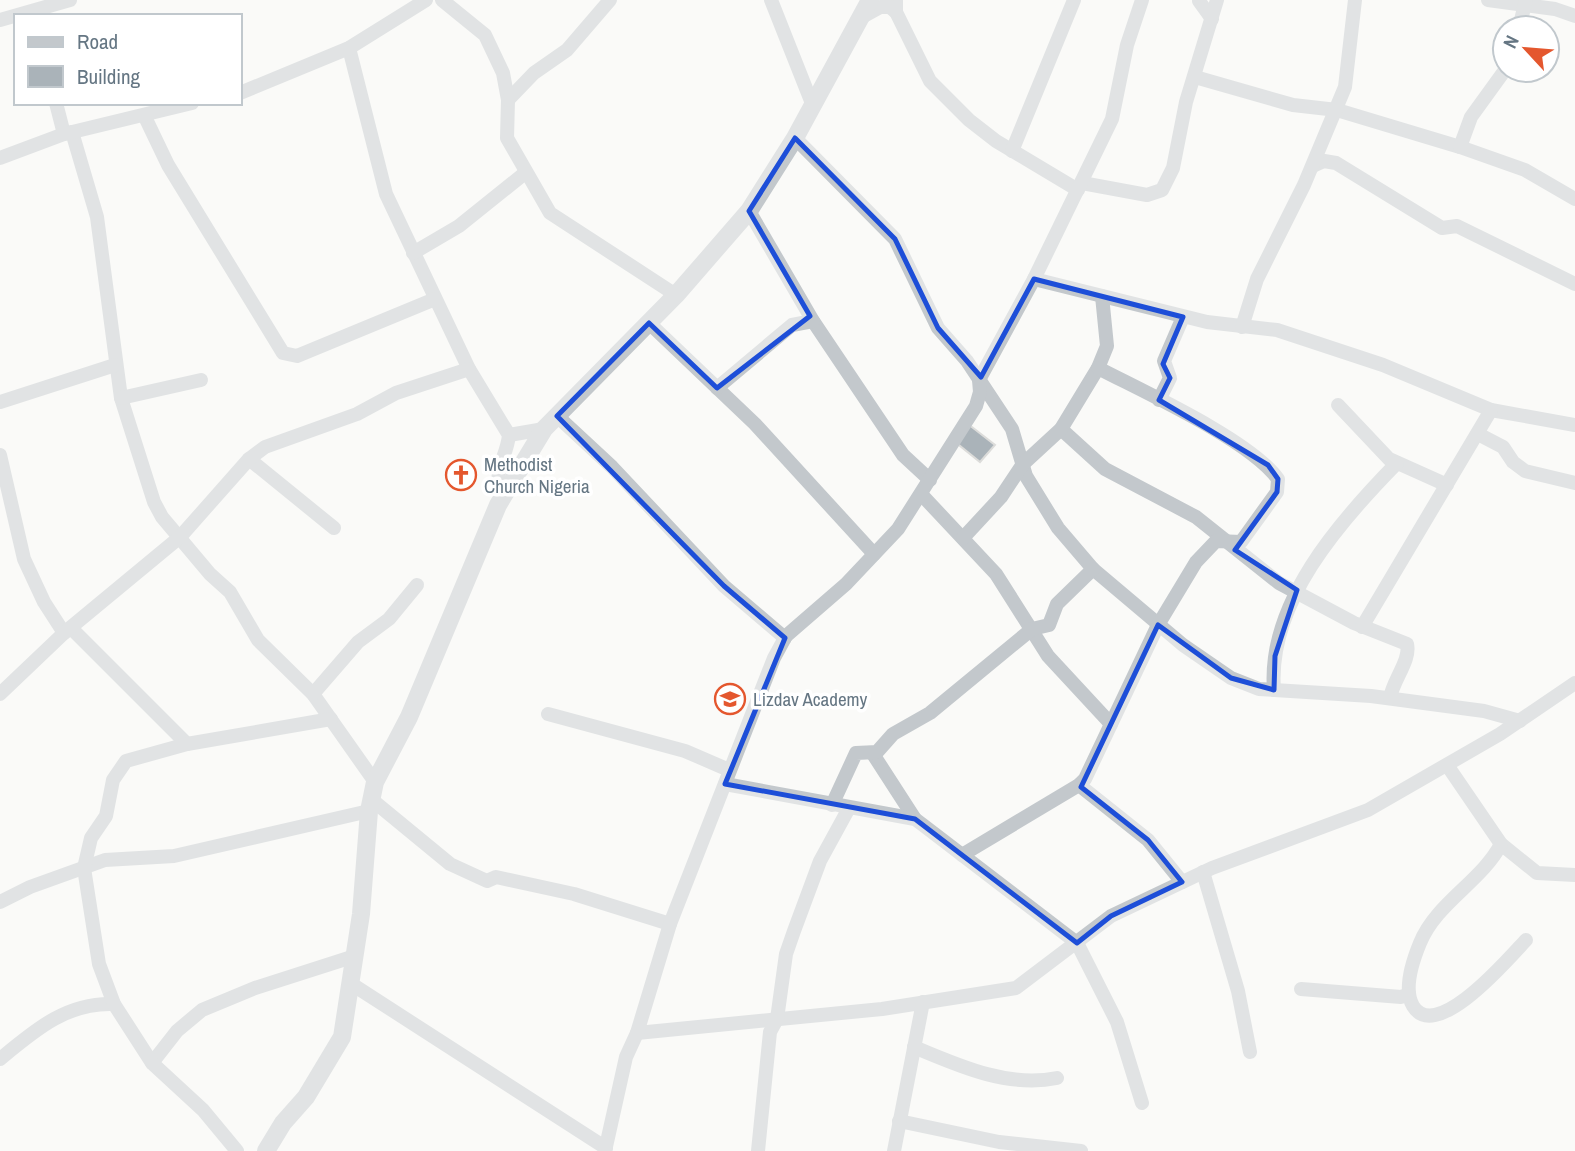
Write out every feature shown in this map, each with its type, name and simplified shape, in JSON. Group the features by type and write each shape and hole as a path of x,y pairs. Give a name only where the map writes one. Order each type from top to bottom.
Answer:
{"street":[{"path":"0,20 21,10 70,0"},
{"path":"242,92 349,48 426,0"},
{"path":"442,0 485,35 503,73 508,100 505,129 525,173 550,213 676,295"},
{"path":"508,100 534,74 567,50 610,0"},
{"path":"771,0 813,106"},
{"path":"266,1151 284,1123 306,1097 342,1037 361,914 372,797 409,718 436,648 504,496 544,429 676,295 749,211 795,138 870,0"},
{"path":"1012,151 1074,0"},
{"path":"350,983 605,1149 626,1057 637,1033 670,924 774,658 785,638 898,529 976,406 980,391 979,380 1034,279 1112,119 1127,45 1142,0"},
{"path":"860,18 880,7 896,6 930,81 969,120 1012,151 1080,187 1147,195 1161,190 1173,168 1186,102 1217,0 1198,1"},
{"path":"1242,327 1257,279 1312,166 1345,87 1355,0"},
{"path":"1488,0 1526,3 1575,16"},
{"path":"1198,1 1212,19"},
{"path":"349,48 386,194 469,369 509,435 508,447 497,472 498,485 504,496"},
{"path":"1195,77 1293,105 1337,110 1460,147 1525,170 1575,199"},
{"path":"1460,147 1471,117 1495,84"},
{"path":"57,105 97,217 121,398 154,502 162,517 210,574 230,592 258,640 313,694 331,719 372,797 450,864 487,881 496,877 574,894 670,924"},
{"path":"0,158 68,133 145,117 185,105"},
{"path":"145,117 168,166 284,353 297,356 435,299"},
{"path":"1326,135 1336,163"},
{"path":"795,138 895,239 938,328 979,380 1012,429 1035,493 1058,528 1093,569 1158,625 1231,678 1259,689 1390,698 1484,711 1520,721"},
{"path":"1312,166 1322,161 1336,163 1442,228 1457,226 1575,284"},
{"path":"413,253 460,226 525,173"},
{"path":"749,211 813,321 903,455 930,480"},
{"path":"1034,279 1183,317 1277,330 1383,365 1491,410 1575,425"},
{"path":"963,538 1000,497 1023,464 1061,429 1098,368 1107,346 1102,296"},
{"path":"1159,400 1170,378 1164,361 1183,317"},
{"path":"717,387 792,325 813,321"},
{"path":"649,323 755,424 874,554"},
{"path":"0,402 115,365"},
{"path":"962,855 1079,785 1158,625 1196,562 1216,541 1241,542 1277,492 1278,479 1268,465 1159,400 1098,368"},
{"path":"0,694 67,630 180,537 249,459 289,436 357,414 396,393 469,369"},
{"path":"121,398 201,380"},
{"path":"1338,405 1376,447 1397,463 1447,485"},
{"path":"1362,627 1447,485 1471,439 1478,434 1491,410"},
{"path":"557,416 612,467 724,586 785,638"},
{"path":"509,435 544,429"},
{"path":"1061,429 1105,469 1196,517 1222,541 1279,583 1297,590 1362,627 1398,639 1408,647 1405,662 1392,683 1390,698"},
{"path":"1478,434 1503,447 1525,471 1575,483"},
{"path":"0,455 24,559 44,602 67,630 187,744"},
{"path":"249,459 334,528"},
{"path":"1274,690 1275,656 1297,590 1344,519 1397,463"},
{"path":"921,494 996,574 1048,656 1111,724"},
{"path":"873,754 893,734 930,713 1032,629 1048,625 1062,597 1093,569"},
{"path":"313,694 358,642 389,619 417,585"},
{"path":"637,1033 923,1002 1016,988 1111,916 1203,872 1368,810 1520,721 1575,683"},
{"path":"548,714 685,751 727,777 832,805 915,820"},
{"path":"237,1151 203,1110 152,1063 114,1004 99,964 84,868 91,838 106,816 117,772 127,761 187,744 331,719"},
{"path":"832,805 853,756 860,752 873,754 915,820 1077,943 1117,1022 1142,1103"},
{"path":"1447,765 1502,844 1537,873 1575,875"},
{"path":"1079,785 1148,840 1182,882"},
{"path":"0,902 30,887 105,860 174,856 372,797"},
{"path":"758,1151 770,1032 777,1019 786,954 820,861 849,808"},
{"path":"1502,844 1420,941 1411,971 1409,994 1420,1013 1439,1016 1476,990 1526,940"},
{"path":"1203,872 1238,991 1250,1052"},
{"path":"152,1063 177,1031 202,1010 255,988 355,956"},
{"path":"1301,989 1401,997 1409,994"},
{"path":"894,1151 923,1002"},
{"path":"0,1059 33,1031 68,1010 93,1003 114,1004"},
{"path":"914,1047 979,1072 1034,1083 1057,1078"},
{"path":"899,1121 999,1142 1081,1151"}],"highlighted area":[{"path":"795,138 895,239 938,328 981,377 1034,279 1183,317 1163,364 1170,378 1159,400 1268,465 1278,479 1277,492 1235,550 1297,590 1275,656 1274,690 1231,678 1158,625 1081,787 1148,840 1182,882 1111,916 1077,943 915,819 725,784 785,638 724,586 557,416 649,323 717,388 810,316 749,211"}],"building":[{"path":"968,424 995,445 980,462 954,441"}],"place":[{"name":"Methodist Church Nigeria","path":"461,475"},
{"name":"Lizdav Academy","path":"730,699"}]}
